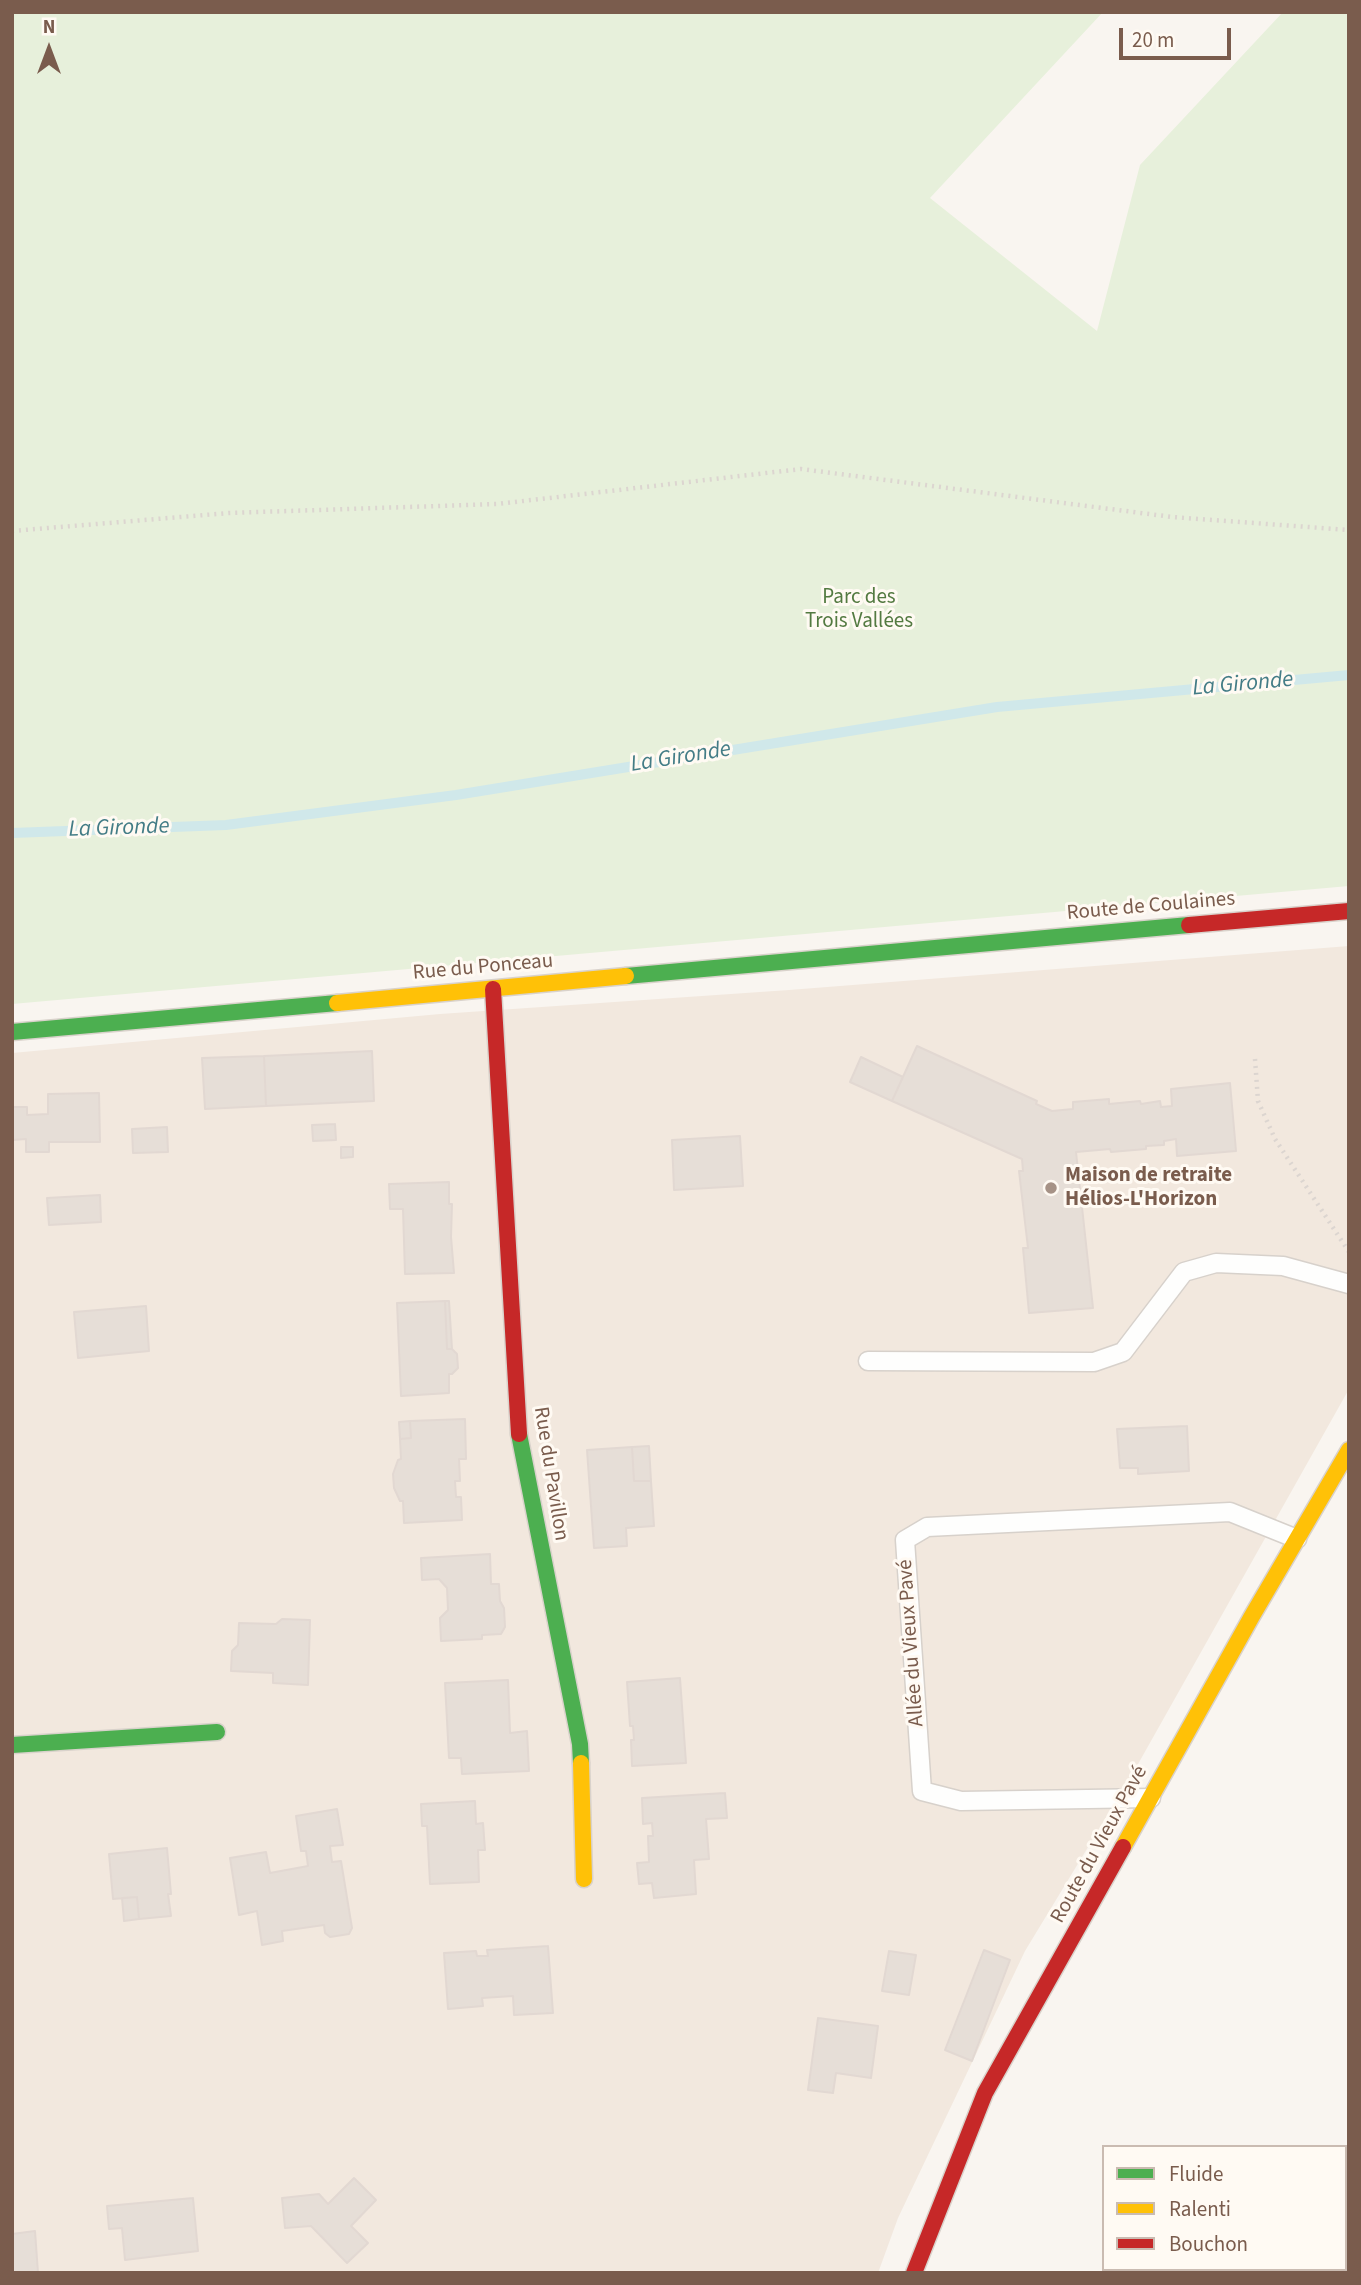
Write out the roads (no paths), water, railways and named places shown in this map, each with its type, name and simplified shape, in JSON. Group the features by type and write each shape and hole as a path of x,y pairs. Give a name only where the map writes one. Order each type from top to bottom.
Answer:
{"street":[{"name":"Route de Coulaines","path":"958,946 1349,911"},
{"name":"Rue du Ponceau","path":"12,1032 958,946"},
{"name":"Rue du Pavillon","path":"493,989 519,1435 580,1744 584,1879"},
{"name":"Route du Vieux Pavé","path":"914,2273 985,2093 1349,1450"},
{"path":"12,1745 217,1732"}],"lane":[{"path":"868,1361 1094,1362 1123,1352 1184,1272 1216,1263 1283,1266 1349,1284"},
{"name":"Allée du Vieux Pavé","path":"1151,1798 961,1801 922,1791 905,1540 927,1527 1230,1512 1297,1539"}],"waterway":[{"name":"La Gironde","path":"12,833 226,825 456,795 997,707 1349,675"}],"place":[{"name":"Maison de retraite Hélios-L'Horizon","path":"1051,1188"}],"park label":[{"name":"Parc des Trois Vallées","path":"859,610"}]}
